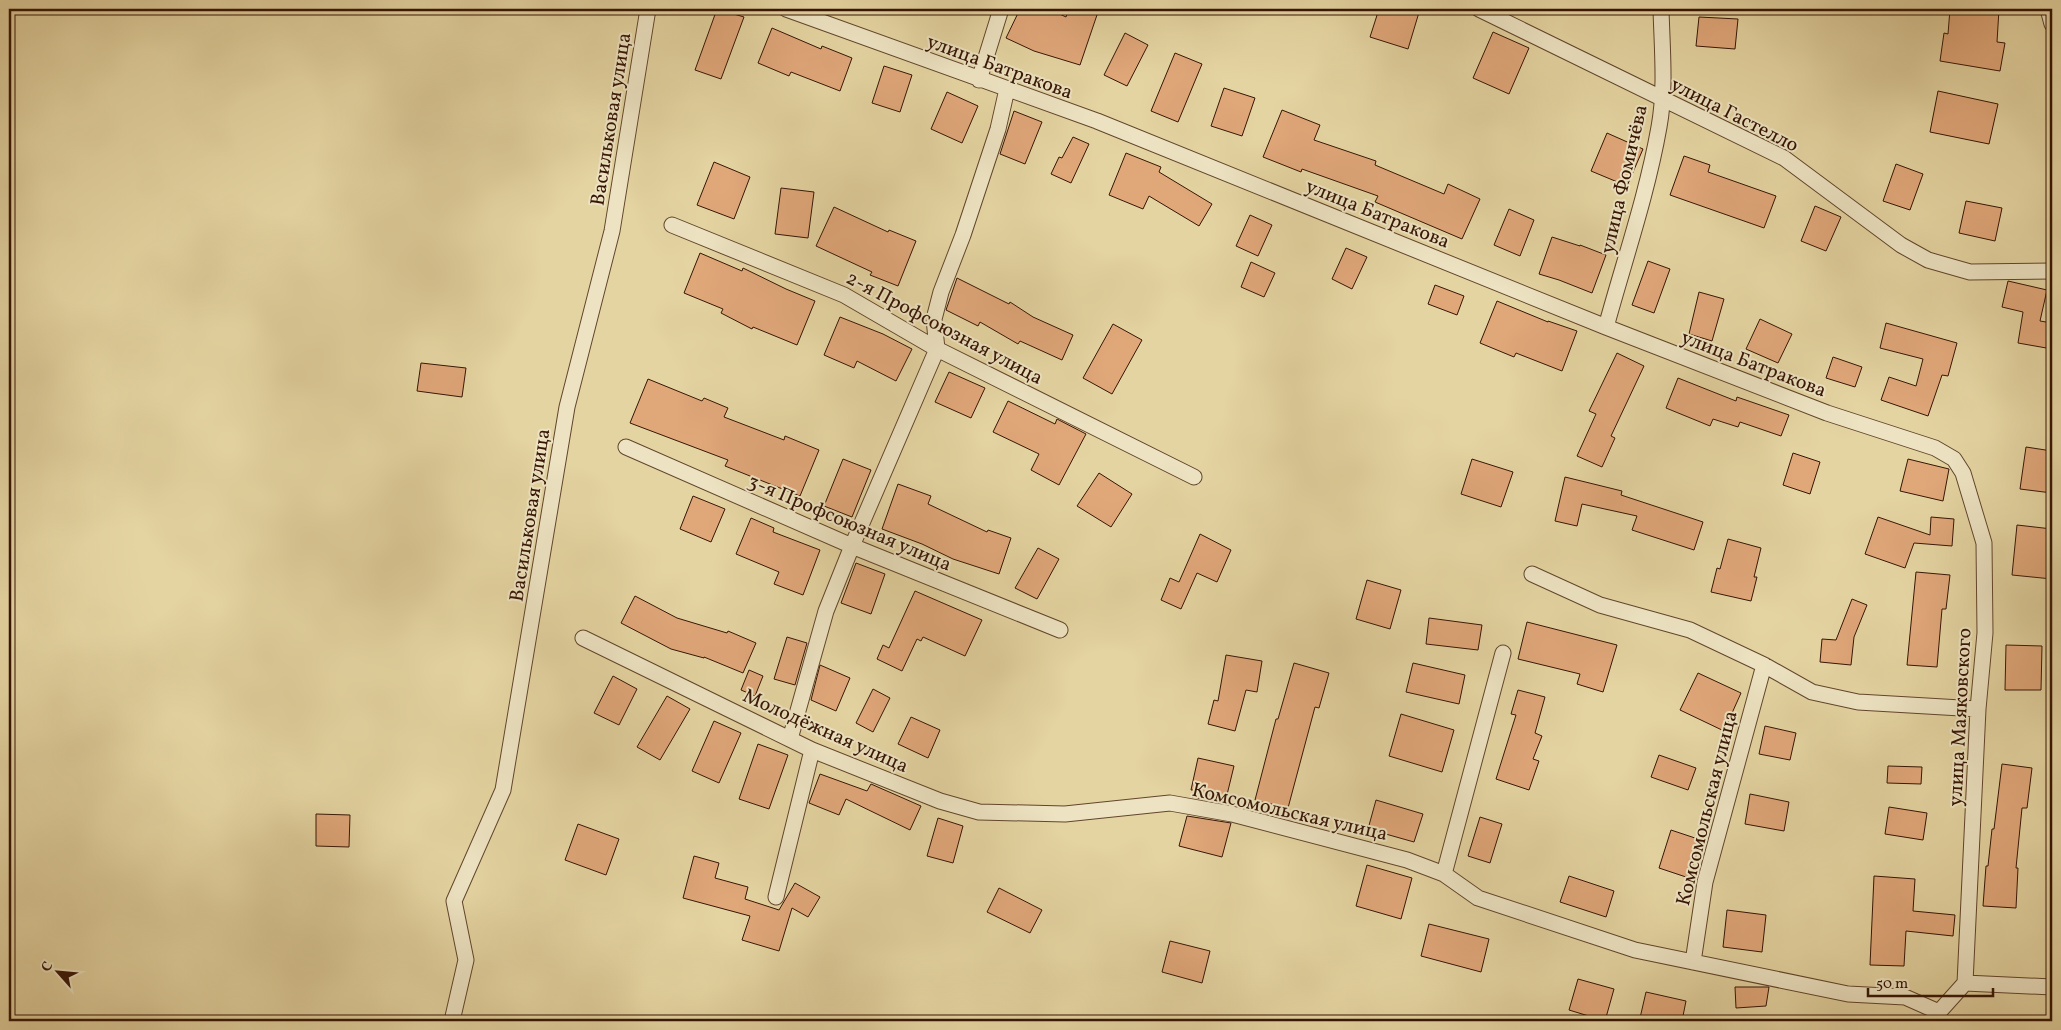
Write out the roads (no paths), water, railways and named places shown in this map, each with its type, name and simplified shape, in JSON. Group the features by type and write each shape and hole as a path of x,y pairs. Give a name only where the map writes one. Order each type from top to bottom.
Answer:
{"street":[{"name":"Васильковая улица","path":"452,1021 466,960 454,901 504,790 567,407 612,231 648,9"},
{"name":"улица Батракова","path":"786,9 1006,90 1097,121 1606,327 1827,413 1935,448 1954,459"},
{"path":"979,80 1001,9"},
{"name":"улица Гастелло","path":"1479,9 1784,158 1901,245 1928,260 1970,272 2052,270"},
{"name":"улица Фомичёва","path":"1606,327 1643,196 1660,127 1663,99 1661,9"},
{"path":"2048,9 2052,24"},
{"path":"790,739 826,611 937,348 934,319 941,292 963,235 998,129 1006,90"},
{"name":"2-я Профсоюзная улица","path":"672,225 844,295 937,348 1194,477"},
{"name":"3-я Профсоюзная улица","path":"626,447 852,546 1060,630"},
{"name":"улица Маяковского","path":"1954,459 1964,473 1984,543 1985,632 1978,709 1965,983"},
{"path":"1532,574 1600,606 1690,630 1764,665 1812,692 1858,702 1978,709"},
{"name":"Молодёжная улица","path":"583,638 812,750 940,801 979,812 1065,814"},
{"path":"1444,874 1503,653"},
{"name":"Комсомольская улица","path":"1693,962 1704,882 1764,665"},
{"path":"776,897 812,750"},
{"name":"Комсомольская улица","path":"1065,814 1170,803 1241,816 1407,860 1444,874 1478,898 1635,950 1848,994 1905,997 1940,1017"},
{"path":"1940,1017 1965,983 2052,987"}]}
